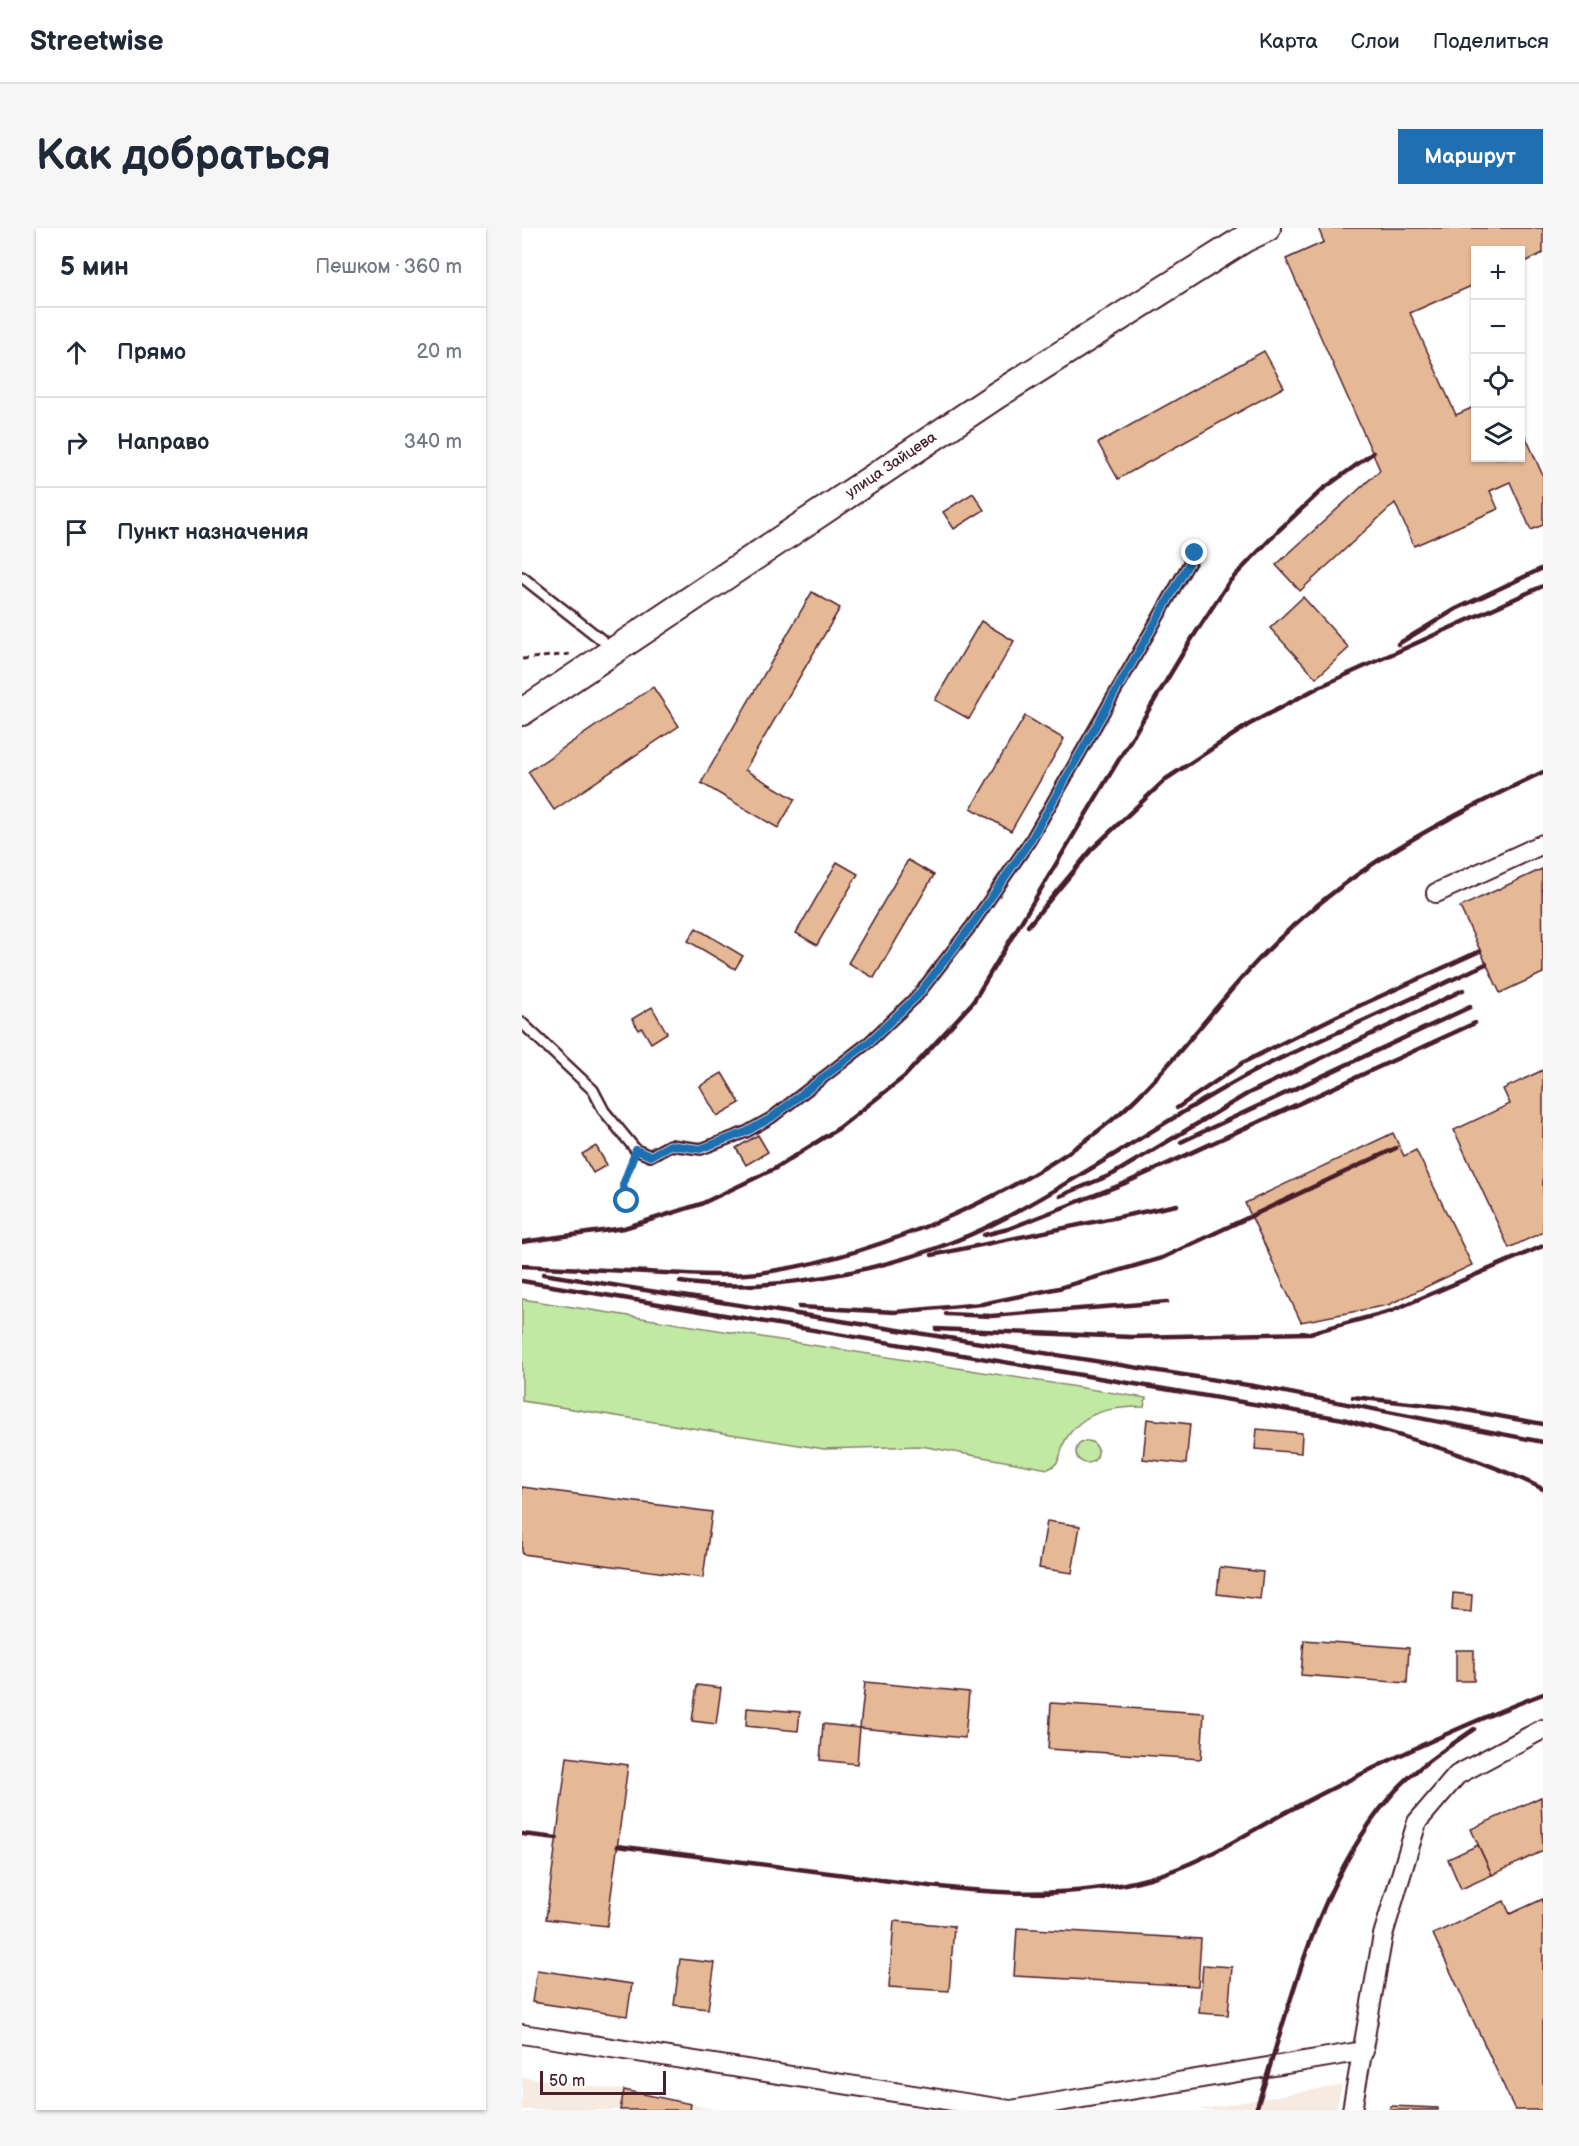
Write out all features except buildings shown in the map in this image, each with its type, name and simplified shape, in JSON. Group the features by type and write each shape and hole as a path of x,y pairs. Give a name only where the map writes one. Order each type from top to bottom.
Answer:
{"street":[{"name":"улица Зайцева","path":"522,712 997,395 1244,239 1267,228"},
{"path":"1436,893 1543,844"},
{"path":"1356,2104 1383,1935 1417,1822 1457,1775 1543,1729"},
{"path":"522,2034 1011,2110 1364,2051"}],"lane":[{"path":"522,1023 593,1090 604,1111 636,1150 650,1156 670,1145 700,1149 771,1118 869,1042 917,996 972,925 1030,841 1195,553"},
{"path":"522,577 614,650"}],"path":[{"path":"627,1201 623,1185 636,1150"}],"shaded area":[{"path":"522,2077 624,2090 717,2110 522,2110"},
{"path":"1342,2085 1336,2110 1198,2110 1260,2099"}],"green space":[{"path":"522,1299 1146,1398 1144,1407 1110,1409 1081,1422 1066,1439 1059,1460 1048,1469 921,1446 824,1449 522,1401"},
{"path":"1087,1441 1095,1444 1098,1452 1095,1460 1087,1463 1079,1460 1076,1452 1079,1444"}],"railway":[{"path":"522,1242 624,1228 701,1204 774,1169 839,1128 904,1077 973,1002 1189,643 1229,582 1323,489 1373,453"},
{"path":"1398,644 1456,609 1543,568"},
{"path":"1028,926 1092,849 1166,779 1248,725 1319,687 1543,586"},
{"path":"522,1266 709,1275 772,1271 815,1263 859,1250 951,1216 1038,1171 1112,1120 1170,1063 1261,957 1325,899 1393,851 1428,830 1543,772"},
{"path":"1177,1108 1244,1062 1339,1015 1480,951"},
{"path":"680,1282 760,1285 847,1273 890,1263 970,1235 1036,1201 1216,1092 1276,1060 1486,964"},
{"path":"1060,1196 1113,1174 1247,1094 1463,990"},
{"path":"1181,1142 1470,1007"},
{"path":"984,1235 1008,1229 1123,1184 1475,1023"},
{"path":"799,1307 895,1312 982,1304 1059,1288 1162,1258 1396,1148"},
{"path":"932,1255 1177,1205"},
{"path":"936,1329 1131,1337 1310,1333 1391,1311 1543,1246"},
{"path":"543,1274 1254,1386 1543,1442"},
{"path":"522,1281 1343,1419 1470,1458 1543,1489"},
{"path":"946,1314 991,1316 1167,1302"},
{"path":"1353,1397 1455,1408 1543,1424"},
{"path":"617,1846 960,1889 1036,1893 1112,1886 1150,1878 1189,1864 1386,1762 1480,1719 1543,1694"},
{"path":"1256,2110 1308,1947 1342,1869 1364,1833 1398,1788 1429,1761 1474,1729"},
{"path":"522,1834 557,1838"}],"route":[{"path":"627,1201 623,1185 636,1150 650,1156 670,1145 700,1149 746,1132 771,1118 869,1042 917,996 972,925 1030,841 1195,553"}]}
